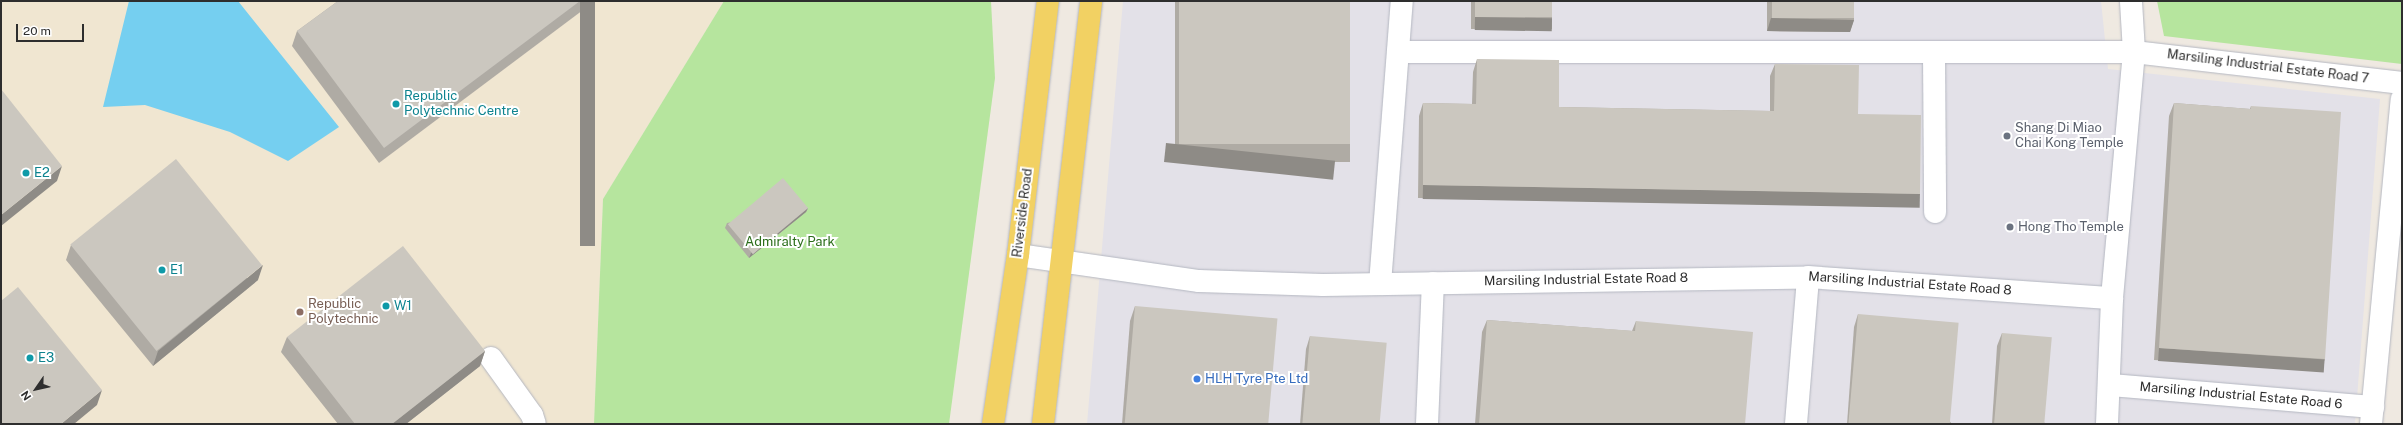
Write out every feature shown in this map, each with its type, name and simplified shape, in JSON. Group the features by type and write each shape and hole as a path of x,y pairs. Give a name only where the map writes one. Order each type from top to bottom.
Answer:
{"main road":[{"name":"Riverside Road","path":"993,424 1018,255 1048,1"},
{"path":"1043,424 1091,1"}],"lane":[{"path":"1380,284 1402,1"},
{"path":"2107,424 2110,385 2112,298 2134,52 2131,1"},
{"name":"Marsiling Industrial Estate Road 7","path":"1398,52 2134,52 2402,83"},
{"path":"1934,52 1935,212"},
{"path":"2372,415 2402,99"},
{"name":"Marsiling Industrial Estate Road 8","path":"1018,255 1199,281 1380,284 1808,277 2112,298"},
{"path":"1796,424 1808,277"},
{"path":"1427,424 1433,283"},
{"path":"491,358 532,415 535,424"},
{"name":"Marsiling Industrial Estate Road 6","path":"2110,385 2372,415"}],"shaded area":[{"name":"Republic Polytechnic","path":"1,1 724,1 603,199 594,424 1,424"},
{"path":"1123,1 2101,1 2108,69 2380,99 2355,424 1087,424"}],"green space":[{"name":"Admiralty Park","path":"724,1 991,1 995,78 949,424 594,424 603,199"},
{"path":"2157,1 2402,1 2402,64 2164,36"}],"water":[{"path":"129,1 238,1 339,127 288,161 230,132 145,105 103,107"}],"building":[{"name":"Republic Polytechnic Centre","path":"338,1 580,1 384,148 297,31"},
{"path":"1179,1 1350,1 1350,144 1179,144"},
{"path":"1475,1 1552,1 1552,17 1475,17"},
{"path":"1772,1 1854,1 1854,18 1772,18"},
{"path":"1477,59 1559,60 1559,107 1774,111 1775,64 1859,65 1858,114 1921,115 1920,194 1423,185 1423,103 1476,104"},
{"name":"E2","path":"1,89 62,166 1,215"},
{"path":"2174,103 2251,109 2251,106 2341,112 2325,359 2159,348"},
{"name":"E1","path":"176,159 262,265 157,351 70,245"},
{"path":"783,178 808,208 753,254 728,224"},
{"name":"W1","path":"403,246 485,351 392,424 355,424 287,337"},
{"name":"E3","path":"18,287 102,390 61,424 1,424 1,301"},
{"name":"HLH Tyre Pte Ltd","path":"1135,306 1277,318 1268,424 1125,424"},
{"path":"1858,314 1959,323 1950,424 1848,424"},
{"path":"1487,320 1635,331 1636,321 1753,332 1745,424 1479,424"},
{"path":"2002,333 2052,337 2044,424 1994,424"},
{"path":"1310,336 1387,343 1380,424 1302,424"}],"place":[{"name":"Republic Polytechnic Centre","path":"396,104"},
{"name":"Shang Di Miao Chai Kong Temple","path":"2007,136"},
{"name":"E2","path":"26,173"},
{"name":"Hong Tho Temple","path":"2010,227"},
{"name":"E1","path":"162,270"},
{"name":"W1","path":"386,306"},
{"name":"Republic Polytechnic","path":"300,312"},
{"name":"E3","path":"30,358"},
{"name":"HLH Tyre Pte Ltd","path":"1197,379"}]}
